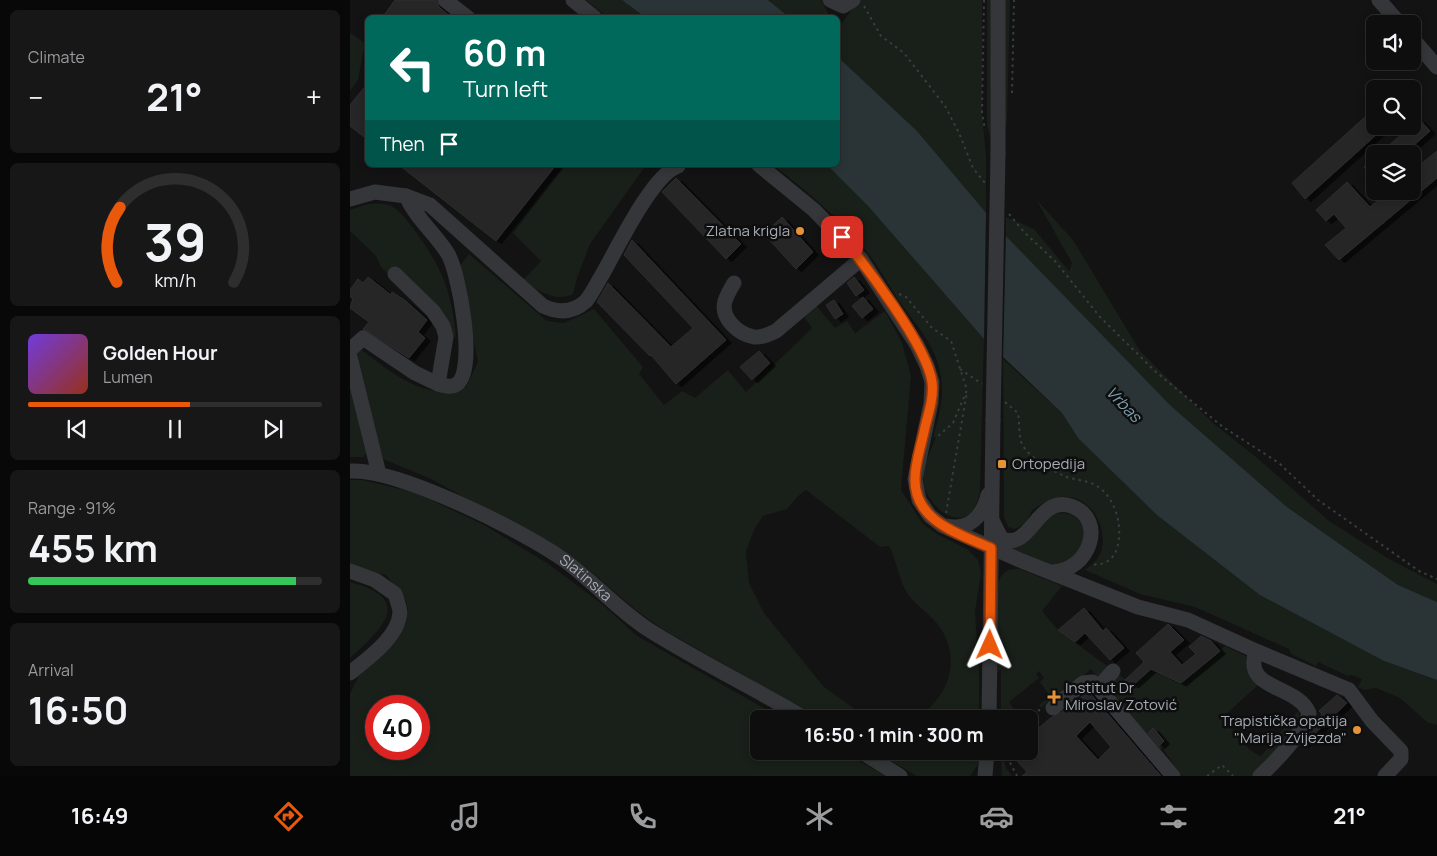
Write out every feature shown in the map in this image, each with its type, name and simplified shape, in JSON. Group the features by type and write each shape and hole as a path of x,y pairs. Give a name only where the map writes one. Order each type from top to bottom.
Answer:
{"street":[{"path":"444,0 464,15"},
{"path":"573,0 591,15"},
{"path":"830,0 839,5 854,1"},
{"path":"989,710 991,479 998,154 998,0"},
{"path":"1379,0 1392,15"},
{"path":"1421,48 1437,67"},
{"path":"350,199 372,192 406,196 430,205 543,306 554,311 565,311 587,300 645,200 670,167"},
{"path":"761,167 814,210 861,259 917,345 927,366 932,382 931,403 916,467 916,489 924,509 991,548 1138,607 1188,620 1349,690 1372,721 1401,751 1402,759 1385,776"},
{"path":"350,350 363,338 415,373 438,384 448,386 456,384 462,379 466,361 466,342 457,285 448,255 412,210 406,196"},
{"path":"734,283 725,300 724,308 728,320 738,330 754,337 765,336 776,331 861,259"},
{"path":"394,274 433,311 443,326 446,337 438,384"},
{"path":"350,357 379,474"},
{"name":"Slatinska","path":"350,471 362,470 379,474 449,499 517,532 564,560 647,628 790,710"},
{"path":"944,521 960,527 976,520 985,506 991,479"},
{"path":"991,509 997,533 1001,538 1010,540 1023,536 1046,509 1055,505 1071,506 1081,513 1090,528 1090,542 1087,552 1072,567 1053,572"},
{"path":"350,571 375,580 396,594 400,613 394,630 377,651 350,673"},
{"path":"1256,651 1252,663 1254,670 1263,680 1300,701 1306,706 1309,713 1306,722 1278,760 1260,776"},
{"path":"1098,688 1113,671"},
{"path":"1053,708 1083,683 1092,682 1173,776"},
{"path":"874,760 900,776"},
{"path":"983,774 985,760"}],"path":[{"path":"984,0 982,112 986,138"},
{"path":"854,1 870,14 881,36 904,53 945,106 959,133 973,168 988,187"},
{"path":"1005,208 1024,232 1056,261 1100,317 1156,372 1224,427 1279,463 1318,500 1419,571 1437,579"},
{"path":"898,293 906,296 932,328 951,341 967,390 944,521"},
{"path":"960,369 989,389"},
{"path":"935,438 953,423 967,390"},
{"path":"1004,401 1018,413 1022,444 1033,458 1064,476 1098,486 1117,514 1120,539 1114,554 1108,562 1096,565 1089,563"},
{"path":"1038,710 1043,715 1053,708"},
{"path":"1009,760 1017,776"},
{"path":"1207,776 1222,765 1232,776"}],"shaded area":[{"path":"586,0 622,0 642,15 605,15"},
{"path":"768,0 821,0 829,15 787,15"},
{"path":"859,0 982,0 982,113 986,155 986,214 917,131 840,59 840,25"},
{"path":"987,0 993,0 990,136 987,126"},
{"path":"1004,0 1010,0 1007,121 1004,136"},
{"path":"350,33 365,43 358,80 350,91"},
{"path":"564,167 644,168 590,244 573,294 559,297 553,296 522,281 541,261 513,233"},
{"path":"776,167 829,167 868,206 984,339 980,490 976,506 968,515 959,518 949,516 931,501 925,489 923,472 936,437 933,437 942,392 939,366 935,355 919,327 899,301 874,261 849,231"},
{"path":"1036,199 1073,240 1140,351 1213,423 1256,457 1329,521 1389,559 1437,584 1437,602 1398,585 1287,507 1171,406 1006,237 1006,217 1034,229 1069,271 1072,263"},
{"path":"368,204 386,204 395,208 404,216 431,254 448,292 452,306 456,338 381,267 376,256 350,231 350,210"},
{"path":"469,254 547,321 564,323 594,309 643,367 639,374 664,405 682,391 695,398 728,370 746,392 812,328 802,314 814,303 835,328 847,321 855,333 885,311 902,343 911,376 901,490 923,524 937,534 967,549 978,560 981,573 975,612 979,710 927,710 936,701 948,679 950,654 941,629 909,596 900,578 889,546 880,547 806,490 787,509 763,516 754,530 746,551 749,583 764,613 824,687 856,710 804,710 664,630 636,610 577,560 431,479 383,459 355,351 362,350 398,376 419,387 441,391 466,387 478,362 459,267"},
{"path":"1003,359 1062,413 1078,438 1384,661 1437,680 1437,725 1427,722 1400,698 1376,688 1364,690 1358,687 1362,679 1351,675 1348,676 1318,662 1316,666 1291,654 1289,649 1195,607 1140,594 1085,570 1099,555 1103,538 1098,520 1093,512 1079,500 1070,497 1053,499 1033,510 1020,526 1014,529 1008,527 1004,517"},
{"path":"350,379 366,453 364,457 350,457"},
{"path":"350,480 362,480 414,492 484,525 547,563 602,604 637,636 767,710 750,710 750,760 857,760 886,776 350,776 350,694 359,675 406,624 408,610 406,601 386,575 350,565"},
{"path":"1064,513 1076,517 1082,524 1085,533 1079,551 1071,558 1061,563 1050,565 1035,561 1007,547 1054,514"},
{"path":"1012,569 1020,569 1062,586 1042,611 1058,630 1133,685 1151,669 1181,683 1225,646 1246,656 1249,672 1258,685 1223,717 1240,739 1255,753 1261,756 1298,711 1300,718 1279,750 1255,776 1182,776 1162,748 1159,750 1091,669 1074,684 1071,682 1041,708 1039,705 1050,696 1040,682 1044,678 1039,671 1036,674 1039,678 1009,702 1015,710 1001,710 1001,669 994,675 998,583 1001,576"},
{"path":"350,582 370,589 382,597 387,606 387,615 373,636 350,658"},
{"path":"889,760 978,760 977,766 970,776 917,776"},
{"path":"1001,760 1004,760 1006,768 1012,776 1002,776"}],"water":[{"path":"622,0 768,0 787,15 642,15"},
{"name":"Vrbas","path":"840,59 917,131 1003,233 1171,406 1287,507 1398,585 1437,602 1437,680 1384,661 1260,595 1157,515 1078,438 1062,413 984,339 868,206 829,167 840,167"}],"pier":[{"path":"986,211 1006,233 1003,363 984,342"}],"building":[{"path":"395,0 436,0 439,7 448,15 384,15"},
{"path":"365,87 365,138 350,126 350,105"},
{"path":"1366,116 1366,135 1376,135 1305,199 1292,183"},
{"path":"1421,121 1430,131 1414,145 1389,145 1401,135 1421,135"},
{"path":"1437,151 1437,178 1421,191 1421,164"},
{"path":"402,167 554,167 496,241"},
{"path":"676,178 741,244 726,259 662,192"},
{"path":"1347,182 1370,207 1378,200 1411,200 1339,260 1325,245 1346,228 1334,214 1326,221 1316,210"},
{"path":"782,217 813,252 796,269 764,234"},
{"path":"632,240 726,340 676,384 651,355 597,302 608,283 671,347 693,328 624,255"},
{"path":"368,277 391,295 392,292 406,301 427,320 418,332 425,338 409,358 363,329 369,322 350,308 353,299 350,296 350,290 358,279 363,283"},
{"path":"854,277 864,290 856,296 847,283"},
{"path":"863,297 873,309 862,318 852,306"},
{"path":"834,300 843,314 835,319 826,305"},
{"path":"759,351 770,363 752,380 740,367"},
{"path":"1084,608 1103,631 1106,628 1124,648 1110,660 1085,633 1075,642 1058,630"},
{"path":"1168,624 1184,640 1170,652 1182,665 1196,654 1189,647 1201,636 1211,641 1220,651 1181,683 1151,669 1133,685 1125,680 1144,662 1136,653"},
{"path":"1089,692 1161,776 1022,776 1027,772 1016,760 1038,760 1038,729 1052,717 1066,710","holes":["1090,722 1111,747 1098,760 1076,736"]},
{"path":"1337,695 1347,703 1302,746 1317,719 1322,714 1319,711"},
{"path":"1153,728 1164,741 1159,746 1148,733"}],"place":[{"name":"Zlatna krigla","path":"800,231"},
{"name":"Ortopedija","path":"1002,464"},
{"name":"Institut Dr Miroslav Zotović","path":"1054,697"},
{"name":"Trapistička opatija \"Marija Zvijezda\"","path":"1357,730"}],"route":[{"path":"842,237 876,280 917,345 927,366 932,382 931,403 916,467 916,489 924,509 940,524 991,548 990,645"}]}
